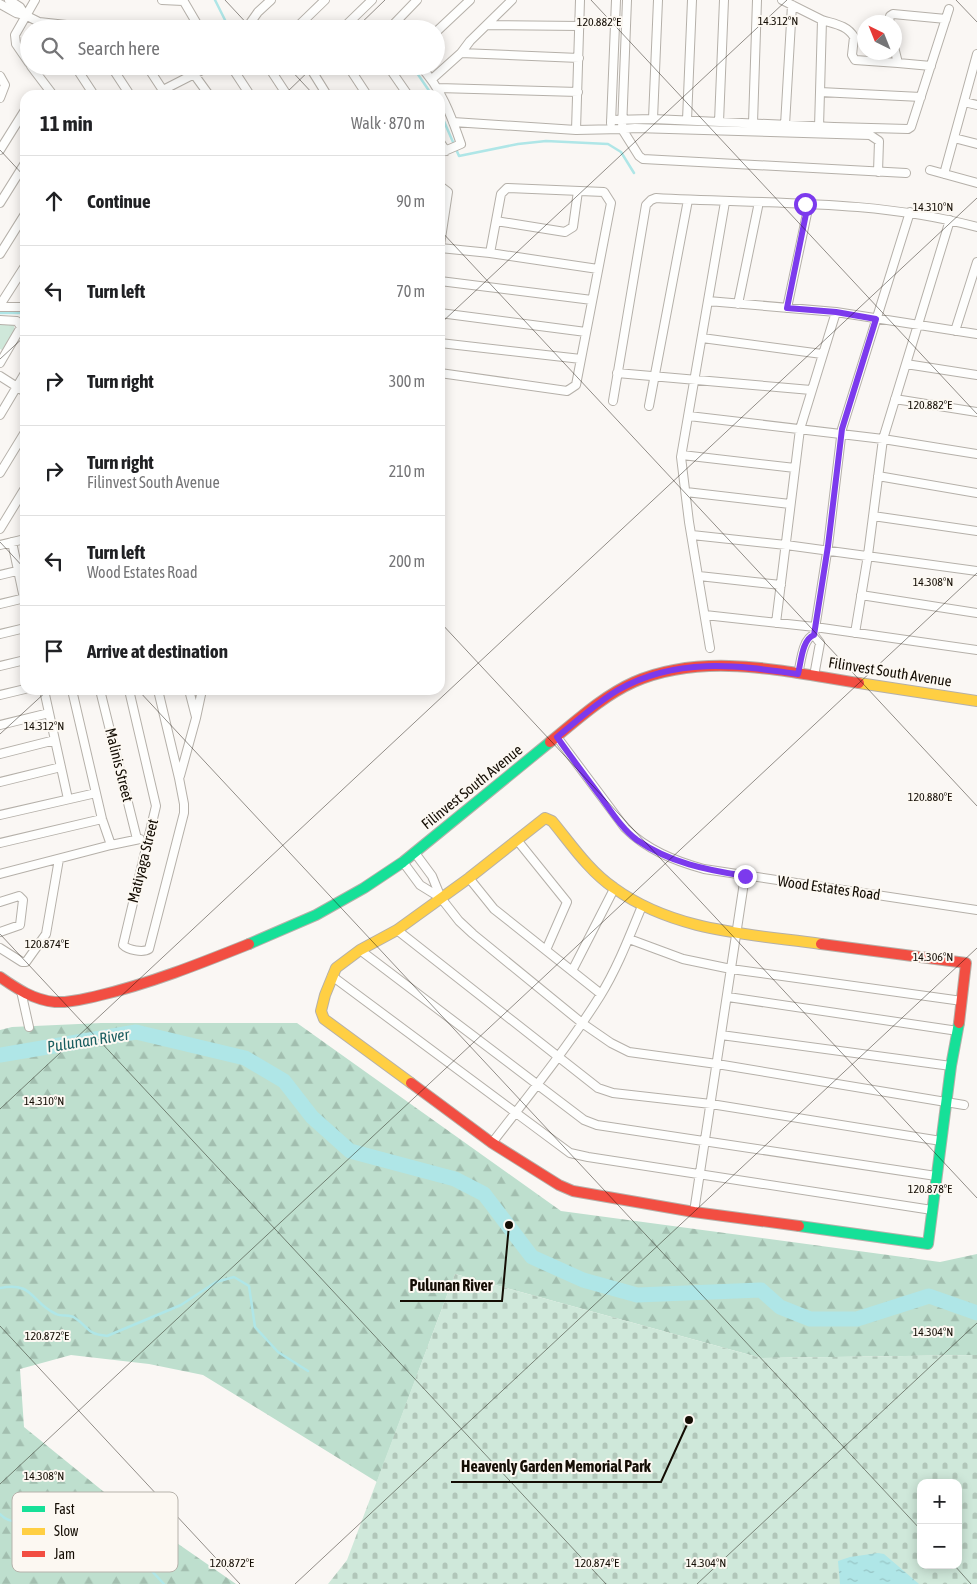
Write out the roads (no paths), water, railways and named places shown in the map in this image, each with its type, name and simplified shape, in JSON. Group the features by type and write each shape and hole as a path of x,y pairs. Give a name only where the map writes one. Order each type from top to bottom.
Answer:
{"street":[{"path":"9,0 20,7 25,15"},
{"path":"22,20 35,0"},
{"path":"162,0 183,1 195,20"},
{"path":"252,20 271,0"},
{"path":"304,20 325,0"},
{"path":"351,20 372,0"},
{"path":"398,20 417,0"},
{"path":"445,24 470,0"},
{"path":"445,67 512,0"},
{"path":"576,130 580,0"},
{"path":"610,130 616,0"},
{"path":"627,0 621,119 622,129 642,159 906,174"},
{"path":"653,119 658,0"},
{"path":"687,120 692,0"},
{"path":"719,122 724,0"},
{"path":"753,123 758,0"},
{"path":"782,0 822,20 845,27 850,31 854,37 852,55 855,60 931,66"},
{"path":"0,4 16,13 35,20"},
{"path":"785,125 792,5"},
{"path":"453,122 576,130 635,128 835,131 908,129 911,127 949,9"},
{"path":"892,15 946,19"},
{"path":"819,126 822,20"},
{"path":"20,25 15,35 16,44 20,51"},
{"path":"487,25 580,26"},
{"path":"461,53 579,58"},
{"path":"944,174 976,65 977,54"},
{"path":"38,75 49,90"},
{"path":"81,75 91,90"},
{"path":"117,75 127,90"},
{"path":"153,75 162,90"},
{"path":"169,90 193,75"},
{"path":"196,75 206,90"},
{"path":"237,75 247,90"},
{"path":"274,75 284,90"},
{"path":"315,75 324,90"},
{"path":"354,75 364,90"},
{"path":"394,75 405,90"},
{"path":"428,75 438,88 578,92"},
{"path":"432,79 436,75"},
{"path":"0,76 5,85 0,98"},
{"path":"820,92 921,97"},
{"path":"964,102 977,105"},
{"path":"445,104 461,144 449,149"},
{"path":"0,150 20,118"},
{"path":"611,120 653,119 819,126 835,131 870,136 879,141 878,172"},
{"path":"954,138 977,144"},
{"path":"0,203 20,170"},
{"path":"930,170 977,183"},
{"path":"445,374 567,391 576,385 611,203 604,192 507,188 501,194 490,253"},
{"path":"445,190 448,192 445,212"},
{"path":"496,221 566,232 573,226 578,191"},
{"path":"612,401 646,205 651,200 656,198 808,204 910,212 977,227"},
{"path":"649,406 688,200"},
{"path":"710,648 692,535 682,455 725,202"},
{"path":"738,304 759,202"},
{"path":"787,308 808,204"},
{"path":"798,674 806,642 814,631 827,551 842,434 910,212"},
{"path":"855,633 883,439 950,220"},
{"path":"0,254 20,222"},
{"path":"445,247 598,270"},
{"path":"955,330 977,262"},
{"path":"20,274 0,306 20,307"},
{"path":"445,282 592,300"},
{"path":"708,301 836,312 977,334"},
{"path":"776,623 800,429 836,312"},
{"path":"445,314 586,332"},
{"path":"0,320 17,321 20,326"},
{"path":"0,363 20,329"},
{"path":"702,338 822,354"},
{"path":"445,344 581,359"},
{"path":"906,364 977,375"},
{"path":"617,373 811,390"},
{"path":"0,376 20,389"},
{"path":"0,415 20,382"},
{"path":"895,399 977,412"},
{"path":"689,416 883,439 977,454"},
{"path":"0,473 20,440"},
{"path":"682,455 795,468"},
{"path":"878,476 977,492"},
{"path":"686,492 790,504"},
{"path":"0,529 20,496"},
{"path":"873,516 977,531"},
{"path":"692,535 786,545 977,571"},
{"path":"0,545 20,540"},
{"path":"12,542 20,564"},
{"path":"0,575 20,570"},
{"path":"699,576 781,586"},
{"path":"861,595 977,613"},
{"path":"0,604 20,601"},
{"path":"705,615 776,623 814,631 855,633 977,650"},
{"path":"0,634 20,629"},
{"path":"814,631 820,643 814,676"},
{"path":"0,666 20,661"},
{"name":"Filinvest South Avenue","path":"0,977 36,998 56,1002 73,1001 126,989 170,974 265,938 316,915 364,888 415,853 588,711 619,690 645,678 675,668 713,665 746,666 977,701"},
{"path":"0,695 20,690"},
{"path":"45,695 68,799"},
{"path":"73,695 102,819 111,845"},
{"name":"Malinis Street","path":"101,695 137,839"},
{"name":"Matiyaga Street","path":"129,695 156,801 155,813 123,945 126,948 145,951 149,949 184,813 179,778"},
{"path":"159,695 179,778"},
{"path":"190,695 196,718"},
{"path":"179,778 201,695"},
{"path":"0,725 49,713"},
{"name":"Wood Estates Road","path":"557,737 613,814 636,839 658,853 704,869 977,910"},
{"path":"0,754 55,740"},
{"path":"0,782 61,767"},
{"path":"0,814 96,793"},
{"path":"546,818 552,821 594,872 614,889 666,918 736,933 966,963 928,1244 694,1212 573,1190 559,1185 492,1143 324,1019 322,1011 336,968 360,950 397,930 469,878 517,840 541,820 546,818"},
{"path":"0,843 102,819"},
{"path":"0,874 111,845 137,839 147,840"},
{"path":"517,840 568,902 546,950"},
{"path":"415,853 432,876 441,898 459,921 582,1023 611,1043 629,1052 718,1064 964,1105"},
{"path":"0,948 22,962 26,962 46,934 60,859"},
{"path":"403,862 420,885 441,898"},
{"path":"694,1212 718,1064 745,876"},
{"path":"469,878 494,909 602,994"},
{"path":"572,971 614,889"},
{"path":"0,902 19,896 23,900 20,925 0,932"},
{"path":"492,1143 538,1084 602,994 642,906"},
{"path":"397,930 557,1058 598,1088 613,1093 710,1104 941,1141"},
{"path":"629,938 683,959 731,969 962,1001"},
{"path":"360,950 584,1120 597,1125 936,1176"},
{"path":"332,976 570,1153 932,1210"},
{"path":"20,990 29,1027"},
{"path":"728,997 958,1031"},
{"path":"721,1034 951,1066"}],"water":[{"path":"878,1553 884,1554 919,1584 840,1584 838,1561 850,1557"}],"waterway":[{"path":"215,0 225,20"},
{"path":"418,75 429,90"},
{"path":"445,124 459,156 518,144 546,141 608,144 621,152 634,173"},
{"path":"0,313 20,313"},
{"name":"Pulunan River","path":"0,1055 136,1032 245,1058 284,1081 312,1117 350,1151 455,1179 484,1194 532,1257 583,1280 637,1295 761,1290 780,1307 810,1319 857,1319 929,1296 977,1313"},
{"path":"0,1288 11,1287 26,1290 41,1304 58,1315 73,1317 95,1334 107,1336 181,1305 216,1282 234,1277 249,1286 255,1327 278,1352 308,1371"},
{"path":"0,1514 12,1521"},
{"path":"153,1572 164,1584"}],"place":[{"name":"Pulunan River","path":"509,1225"},
{"name":"Heavenly Garden Memorial Park","path":"689,1420"}]}
